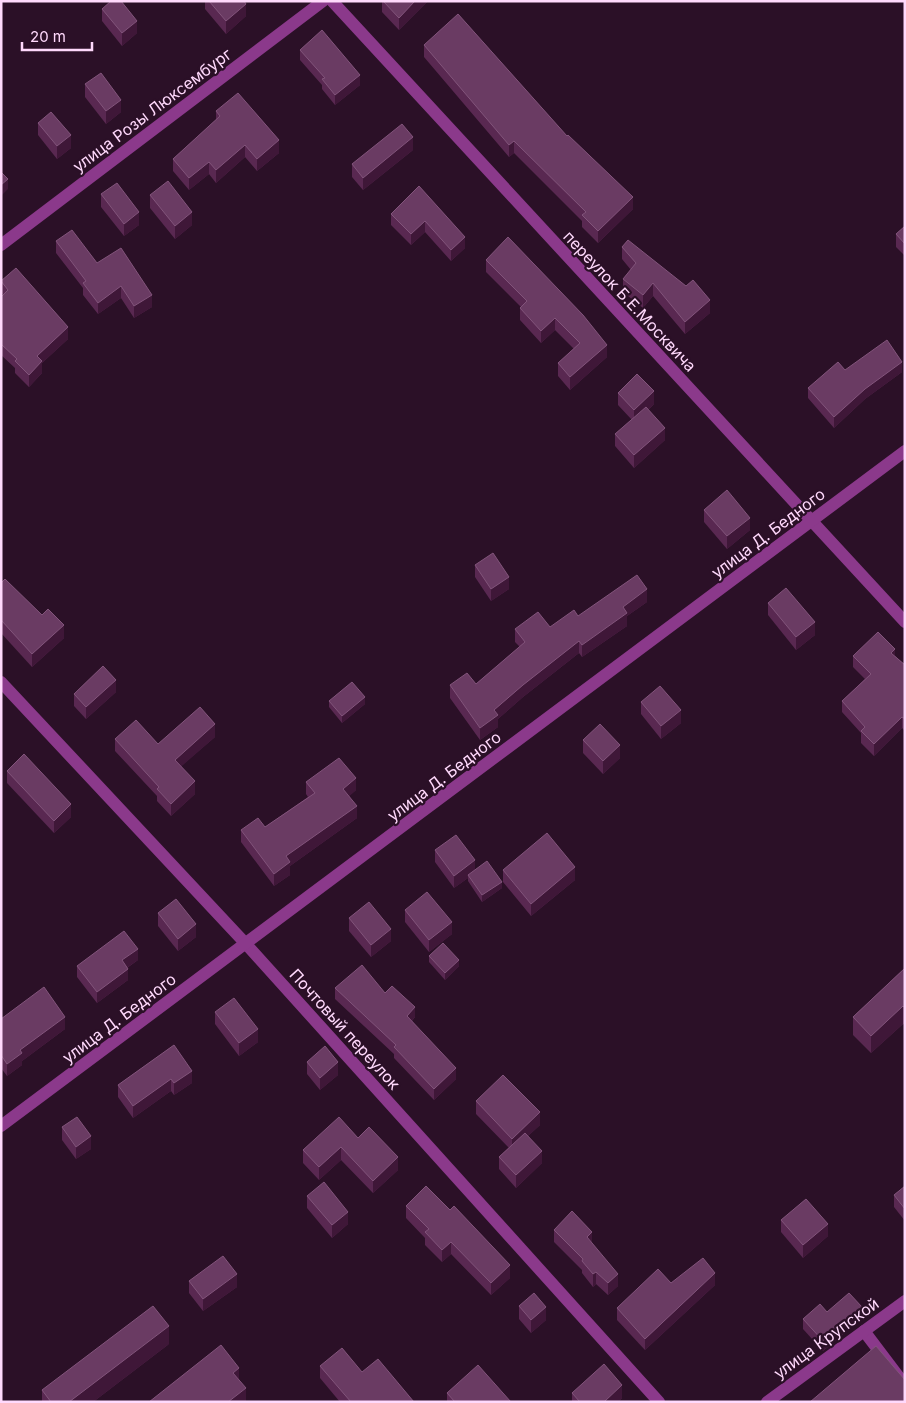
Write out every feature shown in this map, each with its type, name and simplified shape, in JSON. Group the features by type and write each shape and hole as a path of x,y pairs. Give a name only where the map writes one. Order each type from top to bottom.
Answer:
{"street":[{"name":"улица Розы Люксембург","path":"1,245 323,1"},
{"name":"переулок Б.Е.Москвича","path":"332,1 810,522 905,622"},
{"name":"улица Д. Бедного","path":"1,1126 905,451"},
{"name":"Почтовый переулок","path":"1,682 246,944 659,1402"},
{"name":"улица Крупской","path":"768,1402 905,1301"},
{"path":"864,1331 905,1385"}],"building":[{"path":"111,1 121,1 137,21 122,33 102,9"},
{"path":"209,1 244,1 246,4 226,21"},
{"path":"383,1 415,1 399,18"},
{"path":"458,14 567,136 633,197 598,231 582,215 586,212 514,141 509,145 424,45"},
{"path":"322,30 360,75 335,95 322,79 325,78 300,50"},
{"path":"101,73 121,100 106,111 85,84"},
{"path":"238,93 279,140 257,159 245,145 216,170 209,162 189,178 173,159 220,116 216,111"},
{"path":"51,112 71,135 57,146 38,123"},
{"path":"402,124 413,137 363,178 352,164"},
{"path":"1,172 8,179 1,185"},
{"path":"168,181 192,212 175,226 150,195"},
{"path":"117,183 139,212 124,224 101,194"},
{"path":"419,186 465,237 451,250 425,221 411,234 391,214"},
{"path":"905,226 905,244 896,234"},
{"path":"72,230 97,263 121,248 152,295 134,306 121,286 98,303 83,283 86,281 56,241"},
{"path":"508,237 583,315 607,345 570,377 558,363 580,343 555,318 541,331 520,308 527,301 486,260"},
{"path":"628,240 686,286 693,280 710,300 685,322 653,283 643,295 623,279 636,263 622,247"},
{"path":"16,268 68,327 37,356 42,361 29,375 15,361 17,359 1,344 1,297 8,290 1,281"},
{"path":"887,340 902,362 865,389 834,417 808,388 838,362 845,370"},
{"path":"637,374 654,391 634,410 618,393"},
{"path":"646,407 665,428 634,455 615,434"},
{"path":"727,490 750,518 727,536 704,510"},
{"path":"493,553 509,577 491,589 475,565"},
{"path":"637,575 647,589 623,607 627,613 582,645 579,641 494,710 498,715 480,728 450,685 467,673 476,684 525,642 515,629 538,612 550,627 574,610 578,616"},
{"path":"5,579 42,615 48,609 64,625 32,654 1,620 1,583"},
{"path":"786,588 815,622 796,637 768,603"},
{"path":"878,632 895,649 891,653 905,665 905,719 902,717 874,744 861,731 865,727 842,701 871,674 853,656"},
{"path":"103,666 116,680 86,707 74,694"},
{"path":"352,682 365,697 342,716 329,701"},
{"path":"660,686 681,710 661,726 641,702"},
{"path":"200,707 215,724 175,760 195,781 171,804 157,789 159,787 115,739 136,720 158,744"},
{"path":"600,724 620,745 603,761 583,740"},
{"path":"24,754 71,804 54,821 7,771"},
{"path":"339,758 356,778 343,789 357,806 286,856 290,862 274,874 241,830 258,818 265,827 315,793 306,782"},
{"path":"547,833 575,867 531,904 503,870"},
{"path":"456,835 475,860 454,876 435,850"},
{"path":"487,861 502,882 482,895 468,875"},
{"path":"427,892 452,922 429,940 405,910"},
{"path":"176,899 196,924 178,939 158,913"},
{"path":"369,902 391,929 371,945 349,918"},
{"path":"124,931 138,949 122,960 128,969 97,992 77,966"},
{"path":"443,943 459,960 445,973 429,956"},
{"path":"362,965 385,993 392,986 415,1007 407,1016 456,1068 434,1089 394,1047 396,1045 335,988"},
{"path":"905,968 905,1008 903,1006 871,1036 853,1017"},
{"path":"44,987 65,1017 20,1050 22,1053 7,1064 1,1055 1,1019"},
{"path":"234,998 258,1029 239,1043 215,1012"},
{"path":"174,1045 192,1071 174,1083 171,1079 133,1106 118,1085"},
{"path":"325,1046 338,1062 320,1078 307,1062"},
{"path":"503,1075 540,1112 512,1139 476,1101"},
{"path":"77,1117 91,1136 76,1147 62,1127"},
{"path":"339,1117 358,1138 369,1127 398,1157 373,1181 341,1147 319,1167 303,1150"},
{"path":"525,1133 542,1151 516,1175 499,1157"},
{"path":"324,1182 348,1212 332,1225 307,1196"},
{"path":"426,1186 450,1210 454,1206 510,1265 491,1283 451,1242 442,1250 425,1232 429,1229 406,1206"},
{"path":"905,1186 905,1209 894,1195"},
{"path":"806,1199 828,1224 803,1245 781,1220"},
{"path":"572,1211 592,1232 587,1237 618,1274 608,1283 596,1272 593,1274 582,1261 583,1259 554,1230"},
{"path":"223,1256 237,1274 203,1299 189,1281"},
{"path":"703,1258 715,1273 645,1339 617,1308 658,1269 671,1283"},
{"path":"534,1293 546,1307 531,1320 519,1306"},
{"path":"849,1293 862,1307 823,1341 803,1319 820,1304 827,1312"},
{"path":"153,1306 169,1326 69,1402 51,1402 42,1390"},
{"path":"221,1345 239,1368 233,1373 246,1388 228,1402 149,1402"},
{"path":"876,1346 905,1380 905,1402 810,1402"},
{"path":"342,1348 362,1372 378,1359 414,1402 351,1402 320,1366"},
{"path":"604,1364 622,1385 604,1402 580,1402 572,1393"},
{"path":"478,1365 511,1402 455,1402 447,1393"}]}
